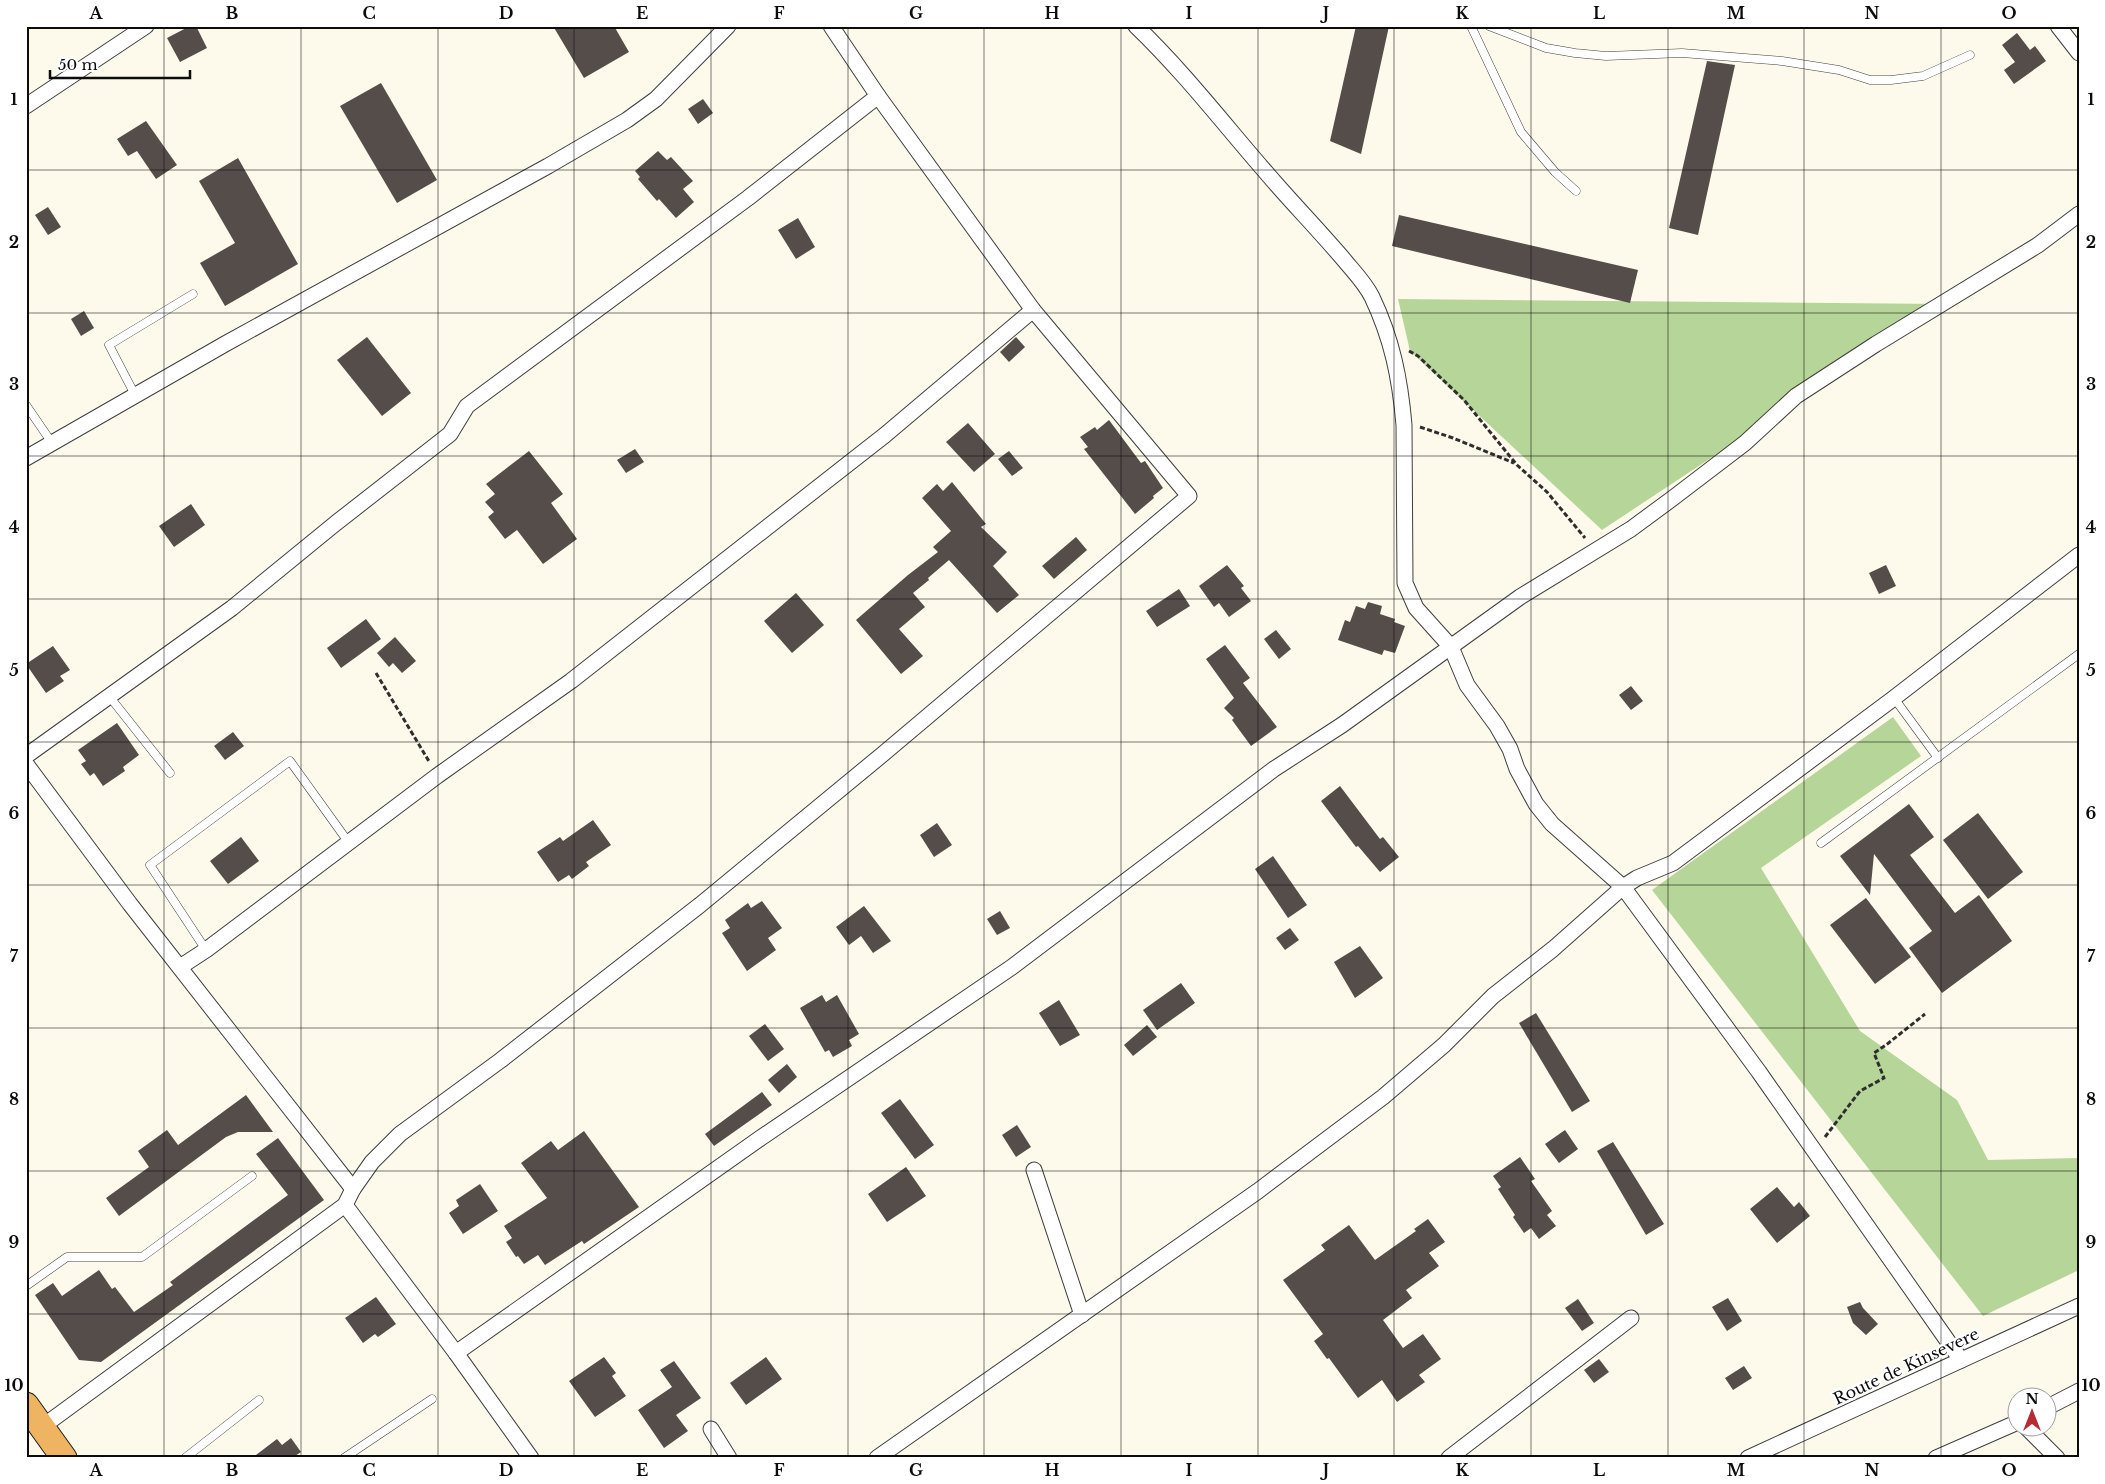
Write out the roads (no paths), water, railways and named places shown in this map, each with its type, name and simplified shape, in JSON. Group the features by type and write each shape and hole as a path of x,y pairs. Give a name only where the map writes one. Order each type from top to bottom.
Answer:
{"highway":[{"path":"26,1405 64,1458"}],"street":[{"path":"26,106 146,26"},
{"path":"26,458 225,344 548,166 627,120 656,99 728,26"},
{"path":"42,1427 345,1205 353,1189 372,1162 400,1134 501,1060 700,905 883,754 1189,496 1033,310 878,96 831,26"},
{"path":"1136,26 1170,60 1363,282 1372,296 1394,353 1404,424 1405,583 1416,608 1451,647 1467,685 1501,734 1536,804 1552,824 1623,887 1816,1152 1961,1360"},
{"path":"2058,26 2079,53"},
{"path":"26,756 232,608 336,523 450,434 467,406 748,198 878,96"},
{"path":"456,1353 762,1137 1012,967 1274,770 1342,725 1520,597 1630,529 1745,442 1796,396 1876,344 2038,245 2079,214"},
{"path":"180,968 437,776 571,681 885,435 1033,310"},
{"path":"877,1458 1258,1191 1383,1097 1444,1045 1493,996 1553,948 1623,887 1637,878 1673,863 1894,698 2079,555"},
{"path":"26,764 180,968 353,1189"},
{"path":"1034,1170 1082,1315"},
{"path":"345,1205 456,1353 530,1458"},
{"name":"Route de Kinsevere","path":"1748,1458 2079,1306"},
{"path":"1449,1458 1631,1318"},
{"path":"2058,1402 2079,1391"},
{"path":"1936,1458 2008,1426"},
{"path":"711,1429 729,1458"},
{"path":"2035,1436 2057,1458"}],"lane":[{"path":"1471,26 1521,132 1555,172 1576,191"},
{"path":"1489,26 1546,48 1575,53 1606,56 1689,54 1782,61 1839,70 1870,80 1891,80 1922,76 1970,55"},
{"path":"135,395 109,345 193,294"},
{"path":"26,405 52,444"},
{"path":"1821,844 2079,654"},
{"path":"109,696 170,773"},
{"path":"1894,698 1938,758"},
{"path":"206,950 150,865 290,761 349,843"},
{"path":"26,1286 67,1257 142,1257 252,1176"},
{"path":"344,1458 432,1399"},
{"path":"185,1458 259,1400"}]}
